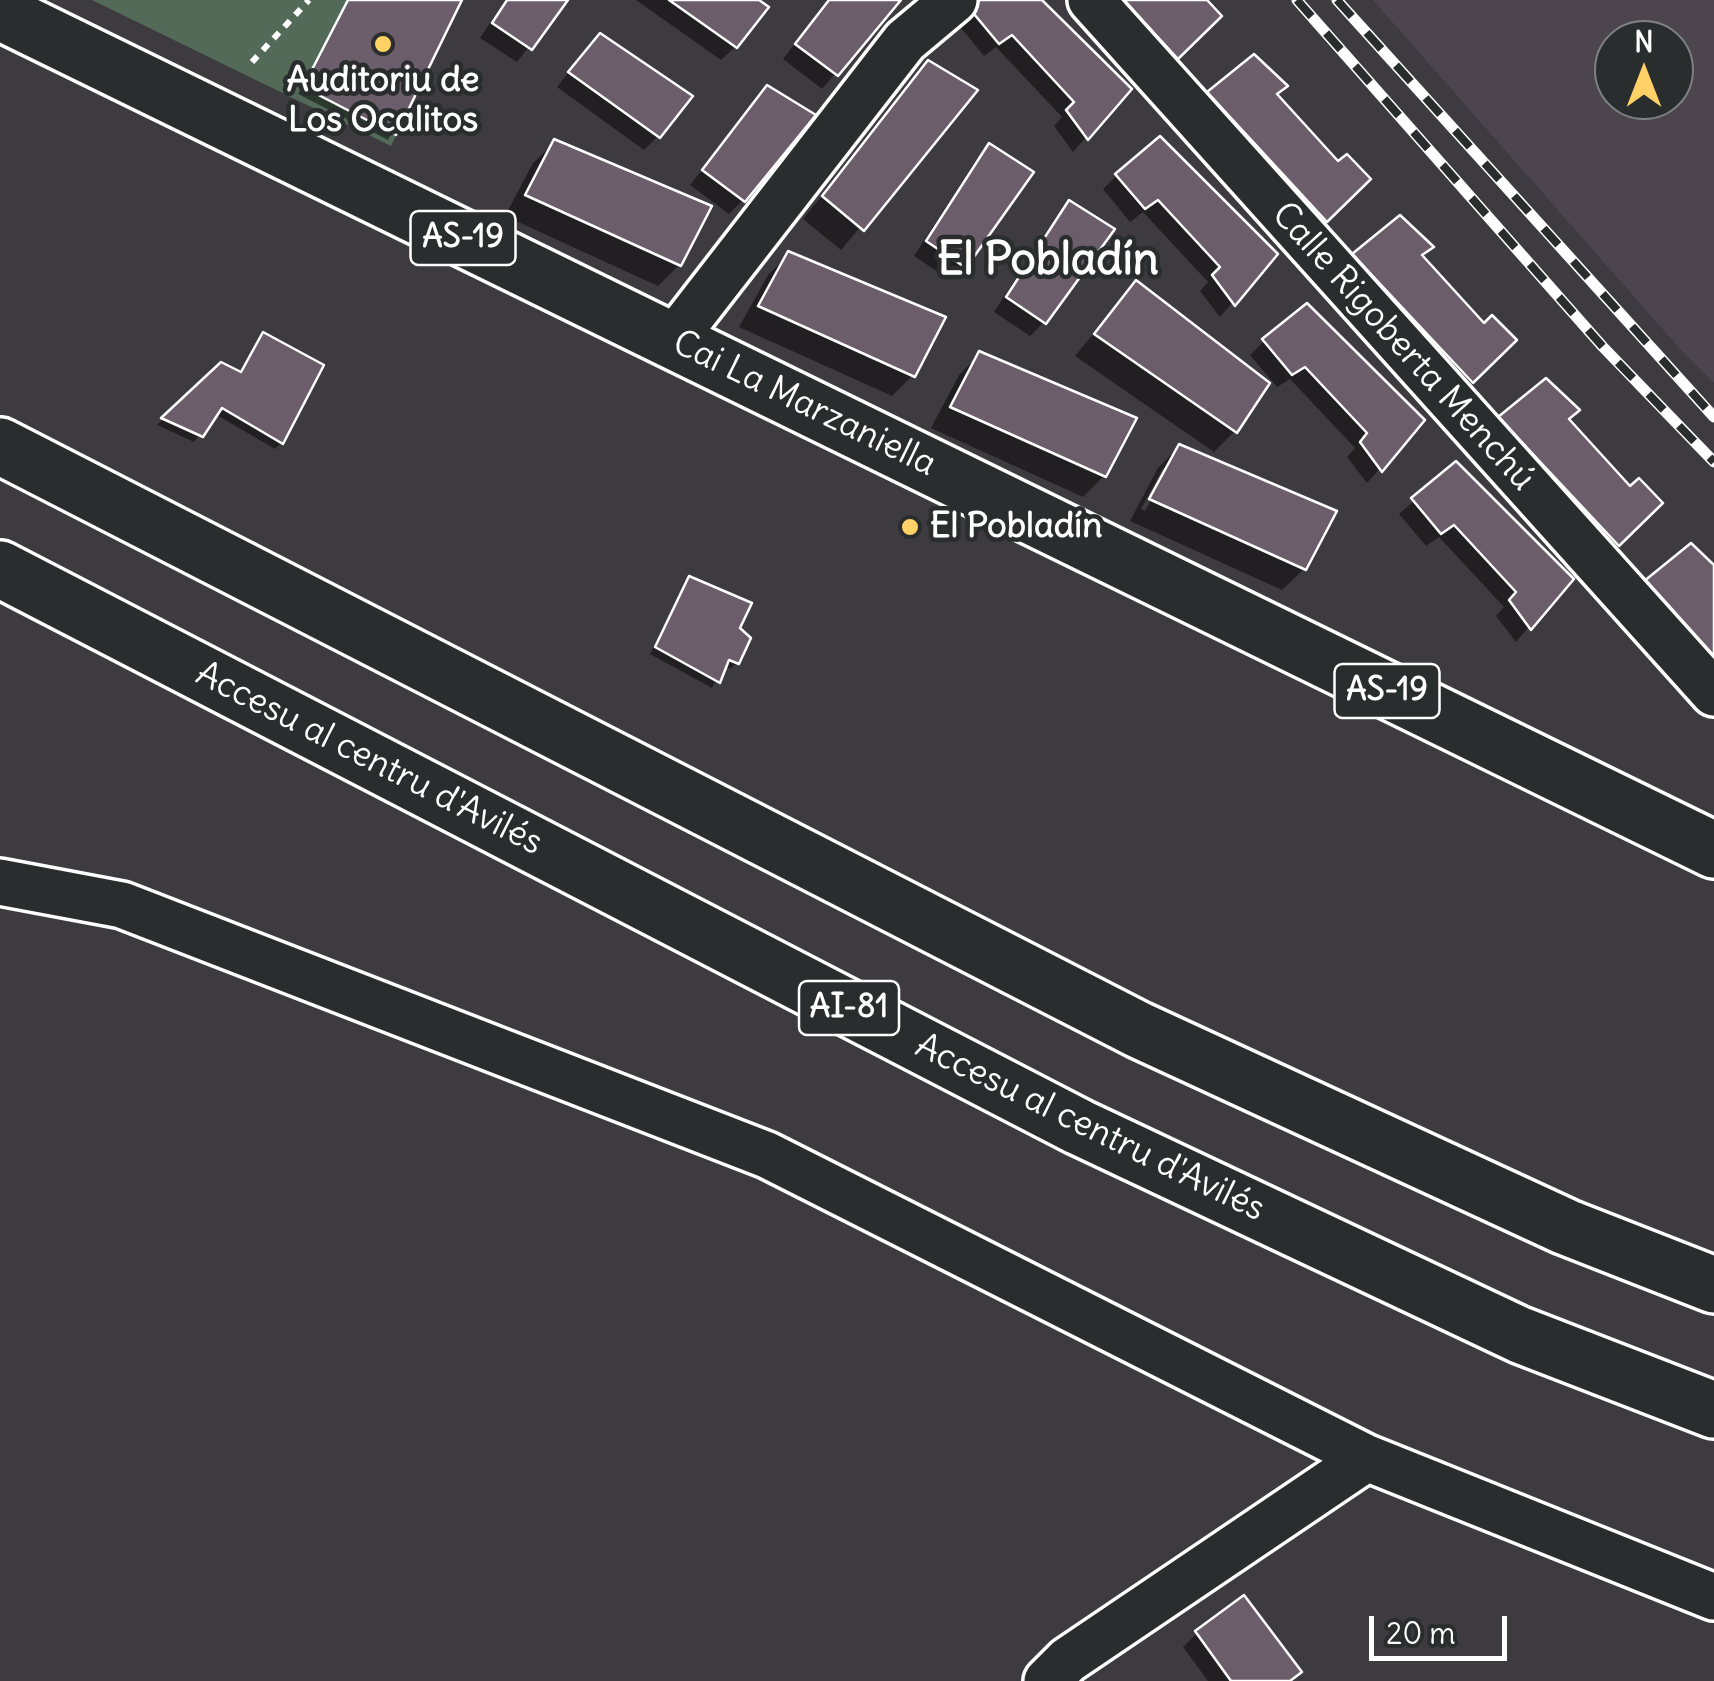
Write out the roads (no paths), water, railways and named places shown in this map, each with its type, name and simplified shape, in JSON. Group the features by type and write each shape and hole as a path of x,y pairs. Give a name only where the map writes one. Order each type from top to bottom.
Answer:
{"main road":[{"name":"Cai La Marzaniella","path":"0,12 1714,850"},
{"path":"0,446 1140,1030 1566,1227 1714,1285"},
{"name":"Accesu al centru d'Avilés","path":"0,568 1079,1127 1520,1335 1714,1410"}],"street":[{"path":"673,340 905,41 954,0"},
{"name":"Calle Rigoberta Menchú","path":"1091,0 1714,693"},
{"path":"0,882 122,905 768,1155 1367,1458 1714,1597"},
{"path":"1048,1681 1068,1660 1367,1458"}],"railway":[{"path":"1297,0 1603,347 1714,462"},
{"path":"1337,0 1714,417"}],"place":[{"name":"Auditoriu de Los Ocalitos","path":"383,44"},
{"name":"El Pobladín","path":"910,527"}],"district":[{"name":"El Pobladín","path":"1048,261"}]}
